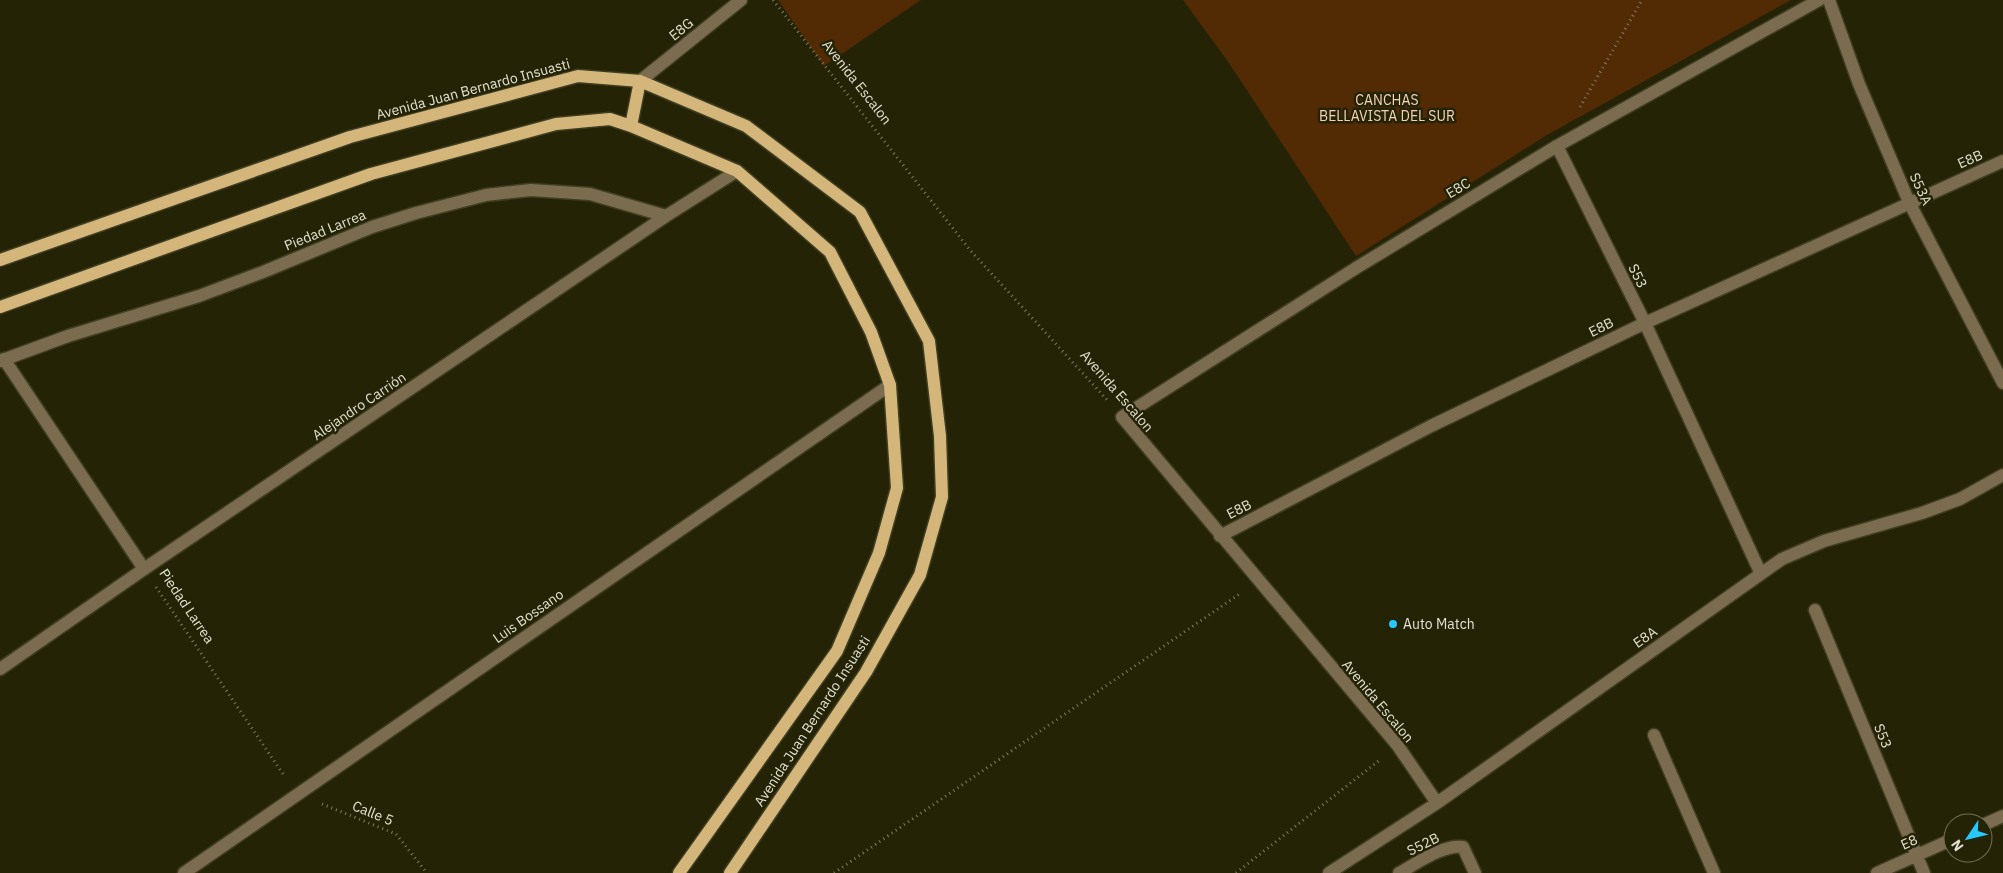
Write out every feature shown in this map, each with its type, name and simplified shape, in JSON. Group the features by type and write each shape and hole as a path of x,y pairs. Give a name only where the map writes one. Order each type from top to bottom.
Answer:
{"main road":[{"name":"Avenida Juan Bernardo Insuasti","path":"0,260 350,137 578,76 640,81 746,126 860,212 929,341 940,436 942,497 920,575 866,672 730,873"},
{"path":"631,126 640,81"},
{"name":"Avenida Juan Bernardo Insuasti","path":"0,307 371,174 556,124 610,119 737,171 830,252 871,332 890,385 897,488 879,553 837,651 679,873"}],"street":[{"name":"E8G","path":"640,81 741,0"},
{"name":"E8C","path":"1122,418 1356,268 1557,146 1819,0"},
{"name":"S53A","path":"1829,0 1859,84 1910,202 2003,383"},
{"name":"S53","path":"1557,146 1645,323 1761,574"},
{"name":"E8B","path":"1220,536 1431,426 1645,323 2003,161"},
{"name":"Alejandro Carrión","path":"0,669 144,569 666,216 737,171"},
{"name":"Piedad Larrea","path":"144,569 2,360 68,336 208,292 263,272 372,227 416,213 486,195 531,190 590,194 666,216"},
{"name":"Luis Bossano","path":"184,873 890,385"},
{"name":"Avenida Escalon","path":"1122,418 1398,746 1437,803"},
{"name":"E8A","path":"1330,873 1437,803 1782,559 1824,541 1922,513 1960,499 2003,475"},
{"name":"S53","path":"1815,610 1924,873"},
{"path":"1654,735 1714,873"},
{"name":"E8","path":"1877,873 1943,844"},
{"name":"S52B","path":"1399,873 1447,848 1456,846 1463,847 1475,873"}],"path":[{"name":"Avenida Escalon","path":"773,0 970,250 1122,418"},
{"path":"1577,112 1642,0"},
{"name":"Piedad Larrea","path":"144,569 296,794"},
{"path":"834,873 1258,581"},
{"path":"1236,873 1398,746"},
{"name":"Calle 5","path":"296,794 396,834 427,873"}],"green space":[{"path":"778,0 921,0 824,66"},
{"name":"CANCHAS BELLAVISTA DEL SUR","path":"1183,0 1791,0 1547,135 1356,256 1229,63"}],"place":[{"name":"Auto Match","path":"1393,624"}]}
